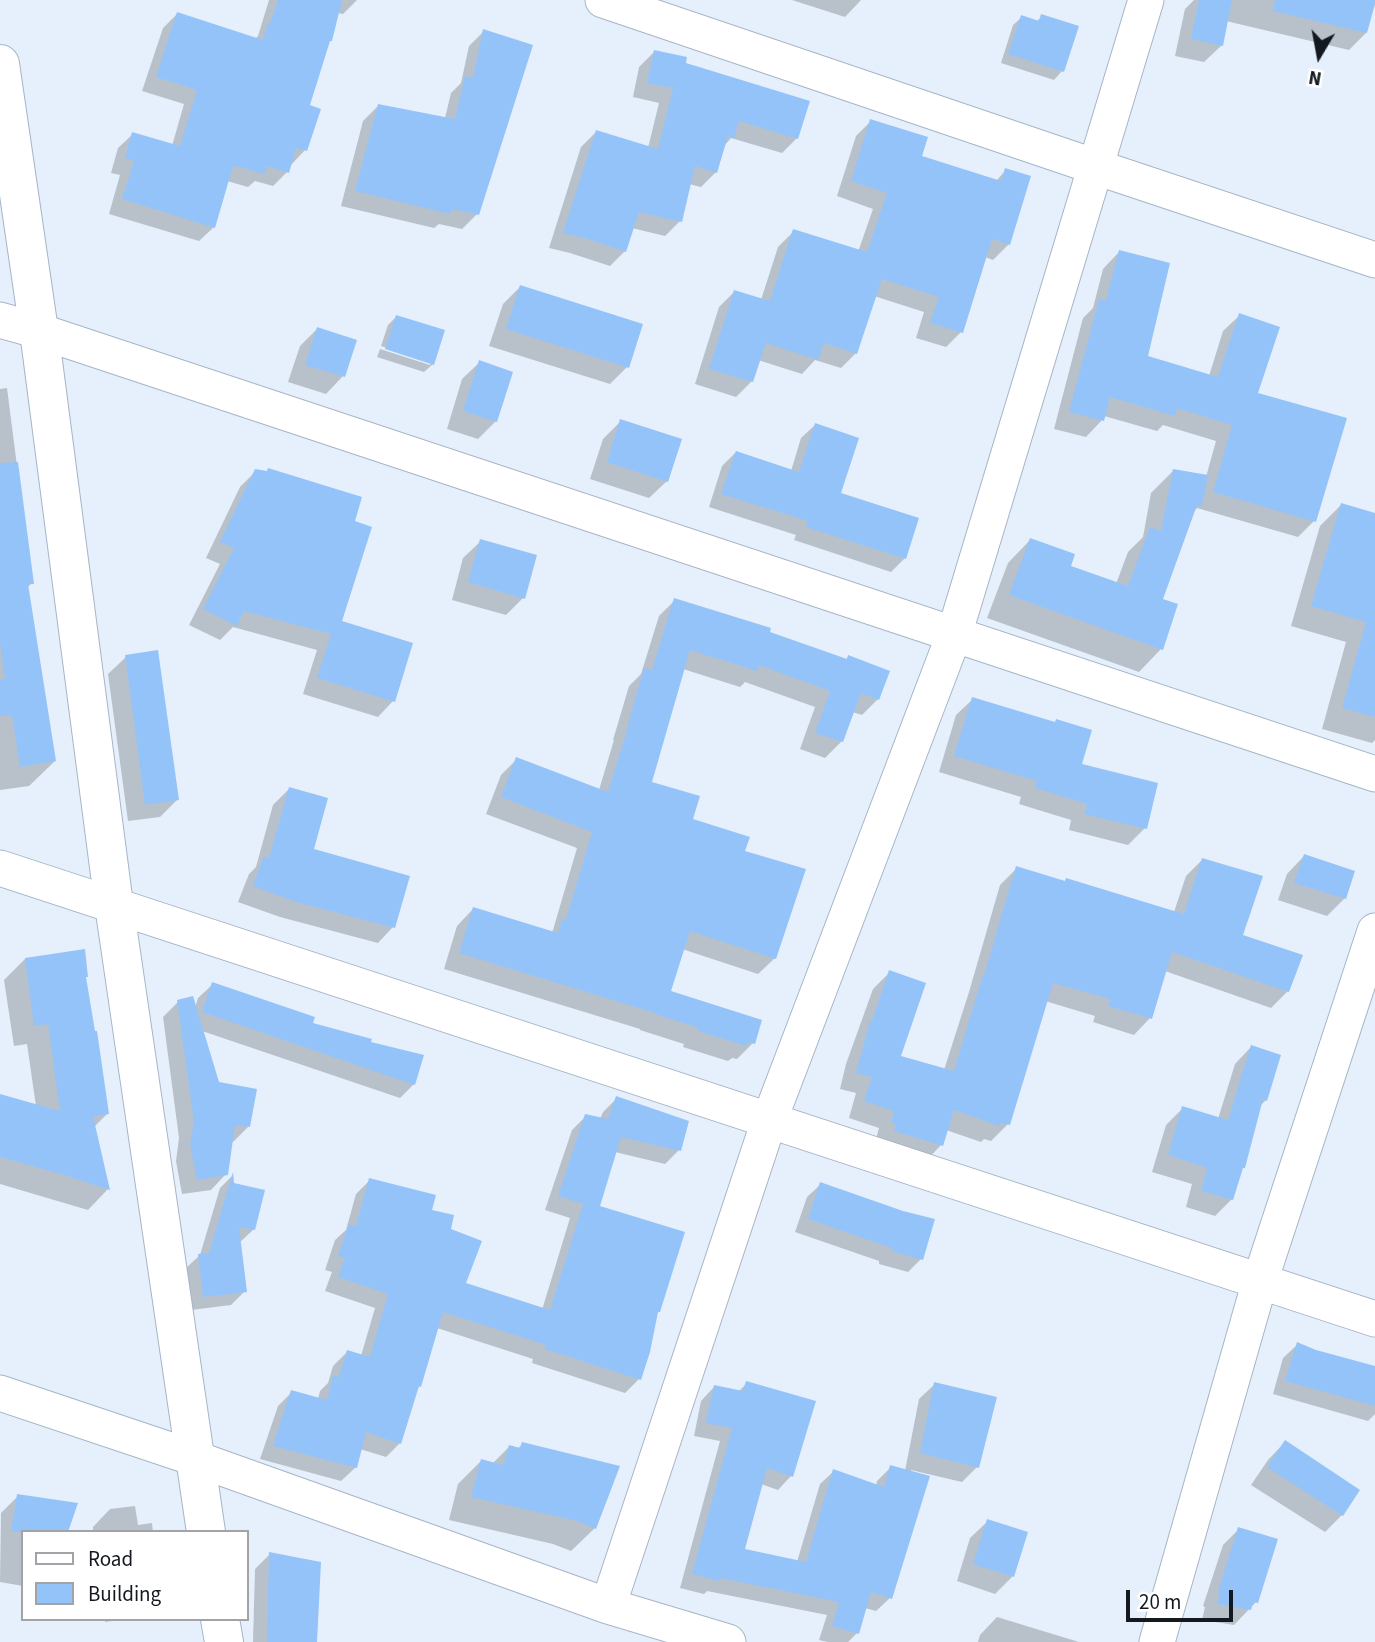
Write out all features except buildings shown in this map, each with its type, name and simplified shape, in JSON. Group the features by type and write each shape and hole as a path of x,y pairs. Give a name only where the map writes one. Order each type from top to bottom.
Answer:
{"main road":[{"path":"0,64 39,331 114,905 206,1530"},
{"path":"220,1621 224,1642"}],"street":[{"path":"603,0 1375,260"},
{"path":"608,1606 769,1121 954,635 1146,0"},
{"path":"0,320 1375,774"},
{"path":"0,868 1375,1319"},
{"path":"1157,1642 1260,1281 1375,931"},
{"path":"0,1393 194,1458 608,1606 728,1642"}]}
